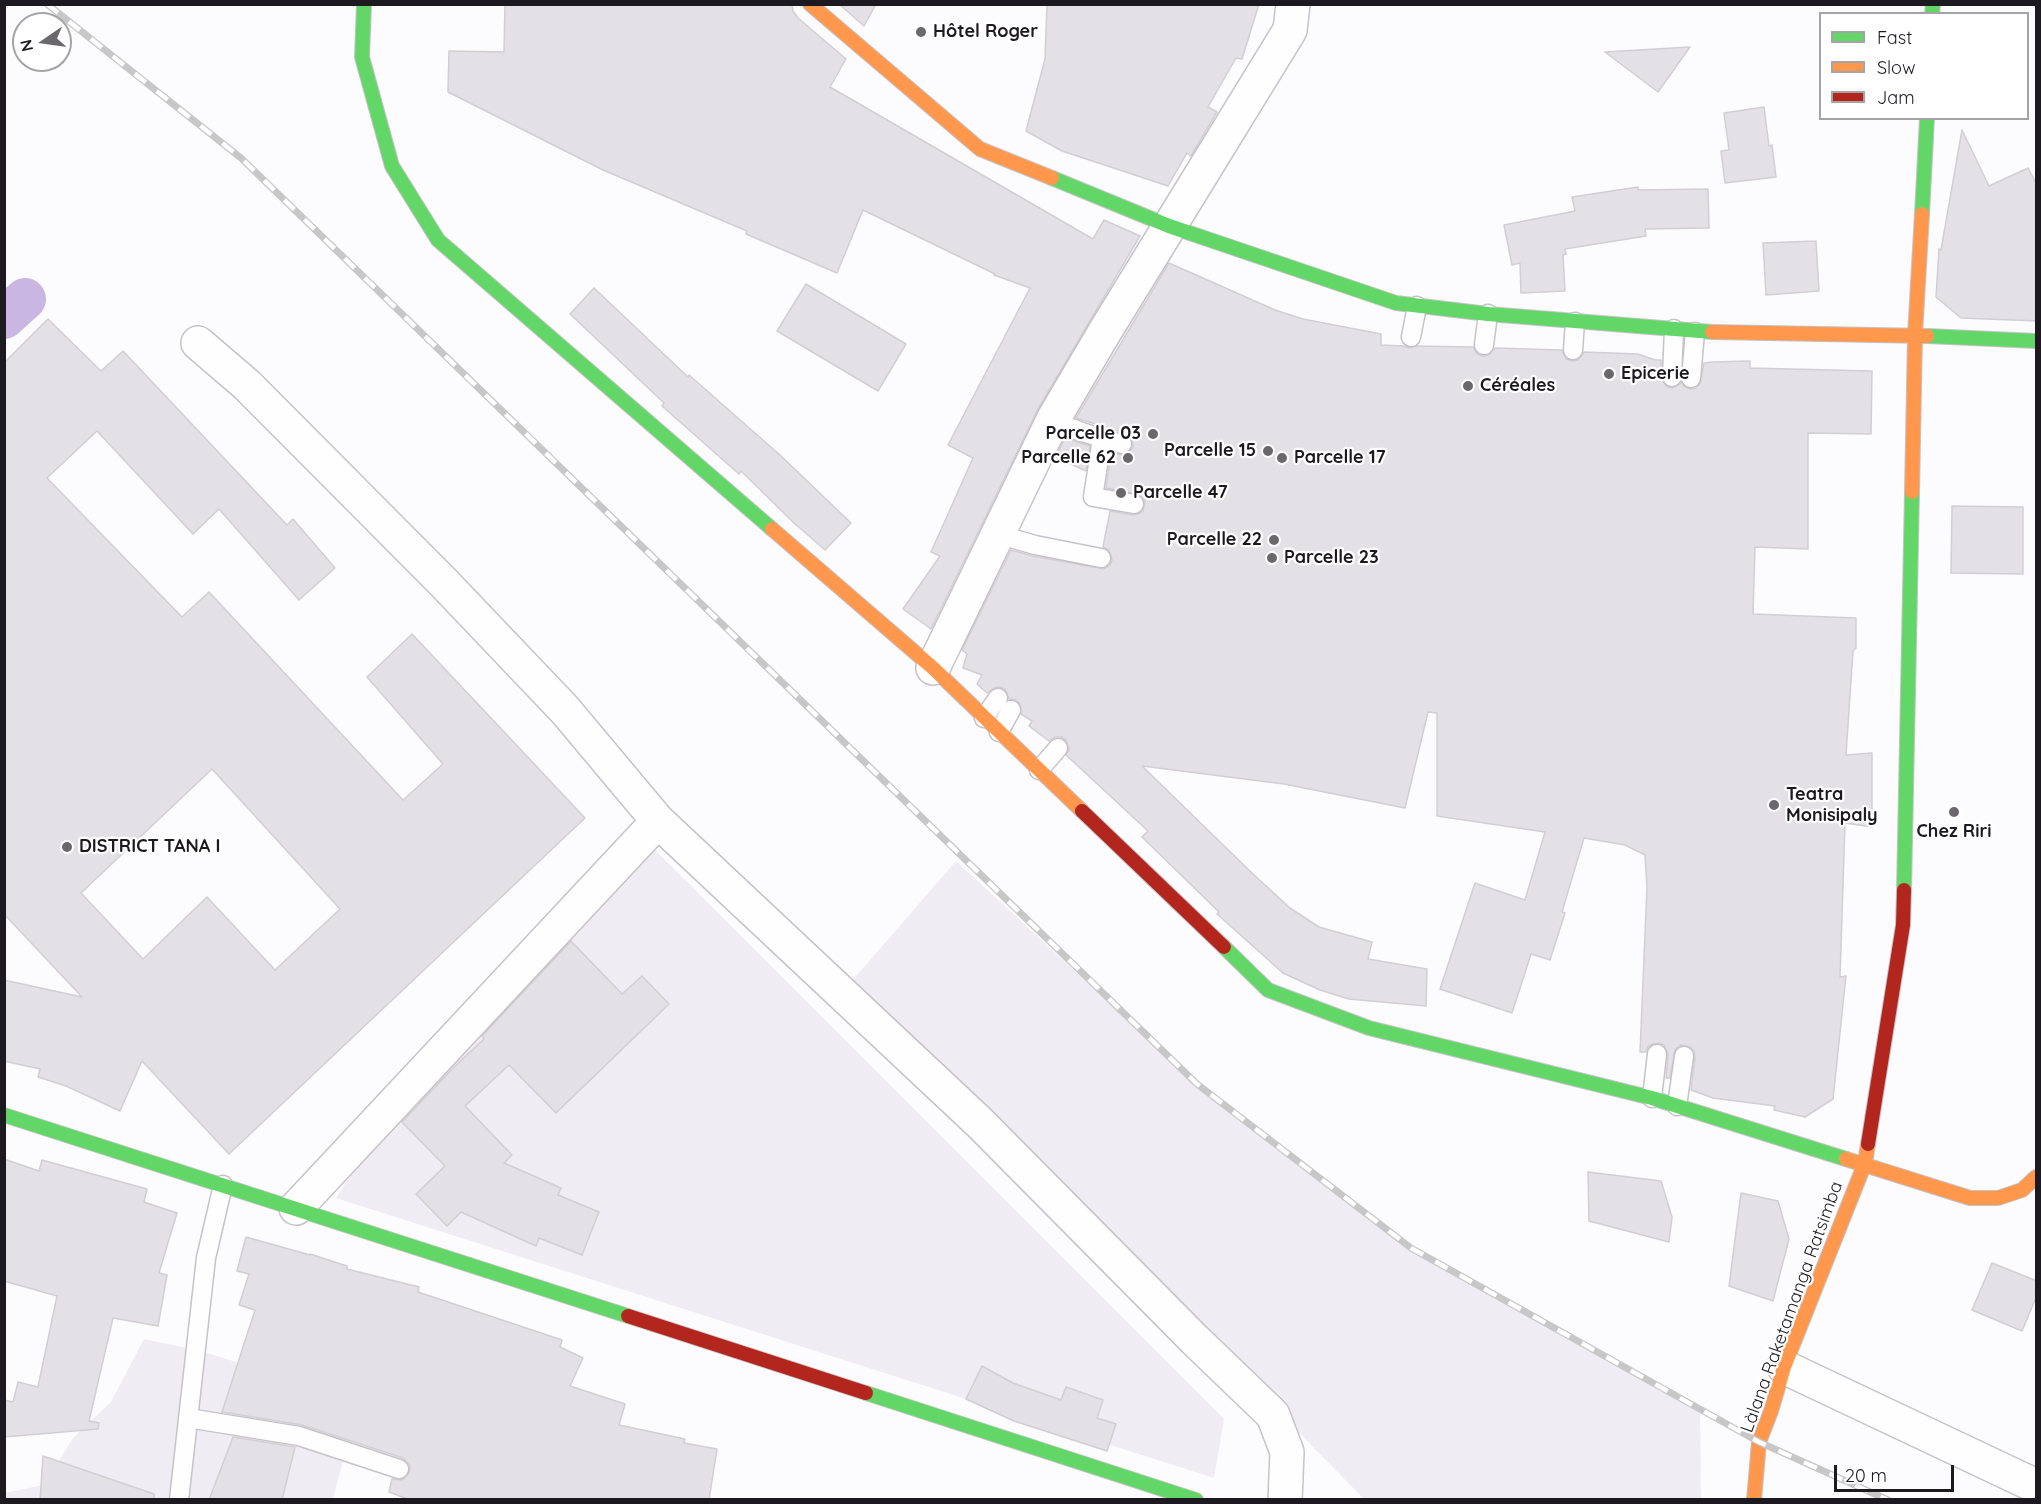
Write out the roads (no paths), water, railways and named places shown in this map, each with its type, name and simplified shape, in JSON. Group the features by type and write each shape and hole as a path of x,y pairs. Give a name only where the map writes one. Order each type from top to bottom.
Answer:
{"street":[{"path":"364,4 362,57 392,166 438,240 933,669 1268,990 1370,1028 1652,1098 1865,1163 1970,1198 1998,1198 2022,1190 2037,1177"},
{"path":"810,4 980,149 1169,226 1396,303 1488,314 1695,332 1915,335 2037,341"},
{"path":"933,669 1054,418 1290,30 1293,4"},
{"name":"Làlana Raketamanga Ratsimba","path":"1754,1500 1759,1442 1784,1367 1865,1163 1903,925 1915,335 1927,120"},
{"path":"198,343 247,386 444,583 565,710 658,820 980,1123 1195,1340 1273,1415 1287,1452 1285,1500"},
{"path":"296,1208 658,820"},
{"path":"4,1115 1196,1500"},
{"path":"1784,1367 2037,1486"}],"lane":[{"path":"1411,337 1417,306"},
{"path":"1484,345 1488,314"},
{"path":"1573,350 1575,322"},
{"path":"1672,377 1674,329"},
{"path":"1691,378 1695,332"},
{"path":"1054,418 1066,426 1122,444"},
{"path":"1102,439 1094,497 1134,504"},
{"path":"998,534 1035,545 1101,558"},
{"path":"984,718 1005,704 999,732"},
{"path":"1039,770 1058,748"},
{"path":"1652,1098 1657,1054"},
{"path":"1677,1106 1684,1056"},
{"path":"179,1500 206,1258 222,1185"},
{"path":"188,1418 299,1436 399,1469"}],"waterway":[{"path":"4,318 25,299"}],"railway":[{"path":"47,4 241,158 1197,1084 1411,1248 1759,1442 1888,1500"}],"place":[{"name":"Hôtel Roger","path":"921,32"},
{"name":"Epicerie","path":"1609,374"},
{"name":"Céréales","path":"1468,386"},
{"name":"Parcelle 03","path":"1153,434"},
{"name":"Parcelle 15","path":"1268,451"},
{"name":"Parcelle 62","path":"1128,458"},
{"name":"Parcelle 17","path":"1282,458"},
{"name":"Parcelle 47","path":"1121,493"},
{"name":"Parcelle 22","path":"1274,540"},
{"name":"Parcelle 23","path":"1272,558"},
{"name":"Teatra Monisipaly","path":"1774,805"},
{"name":"Chez Riri","path":"1954,812"},
{"name":"DISTRICT TANA I","path":"67,847"}]}
